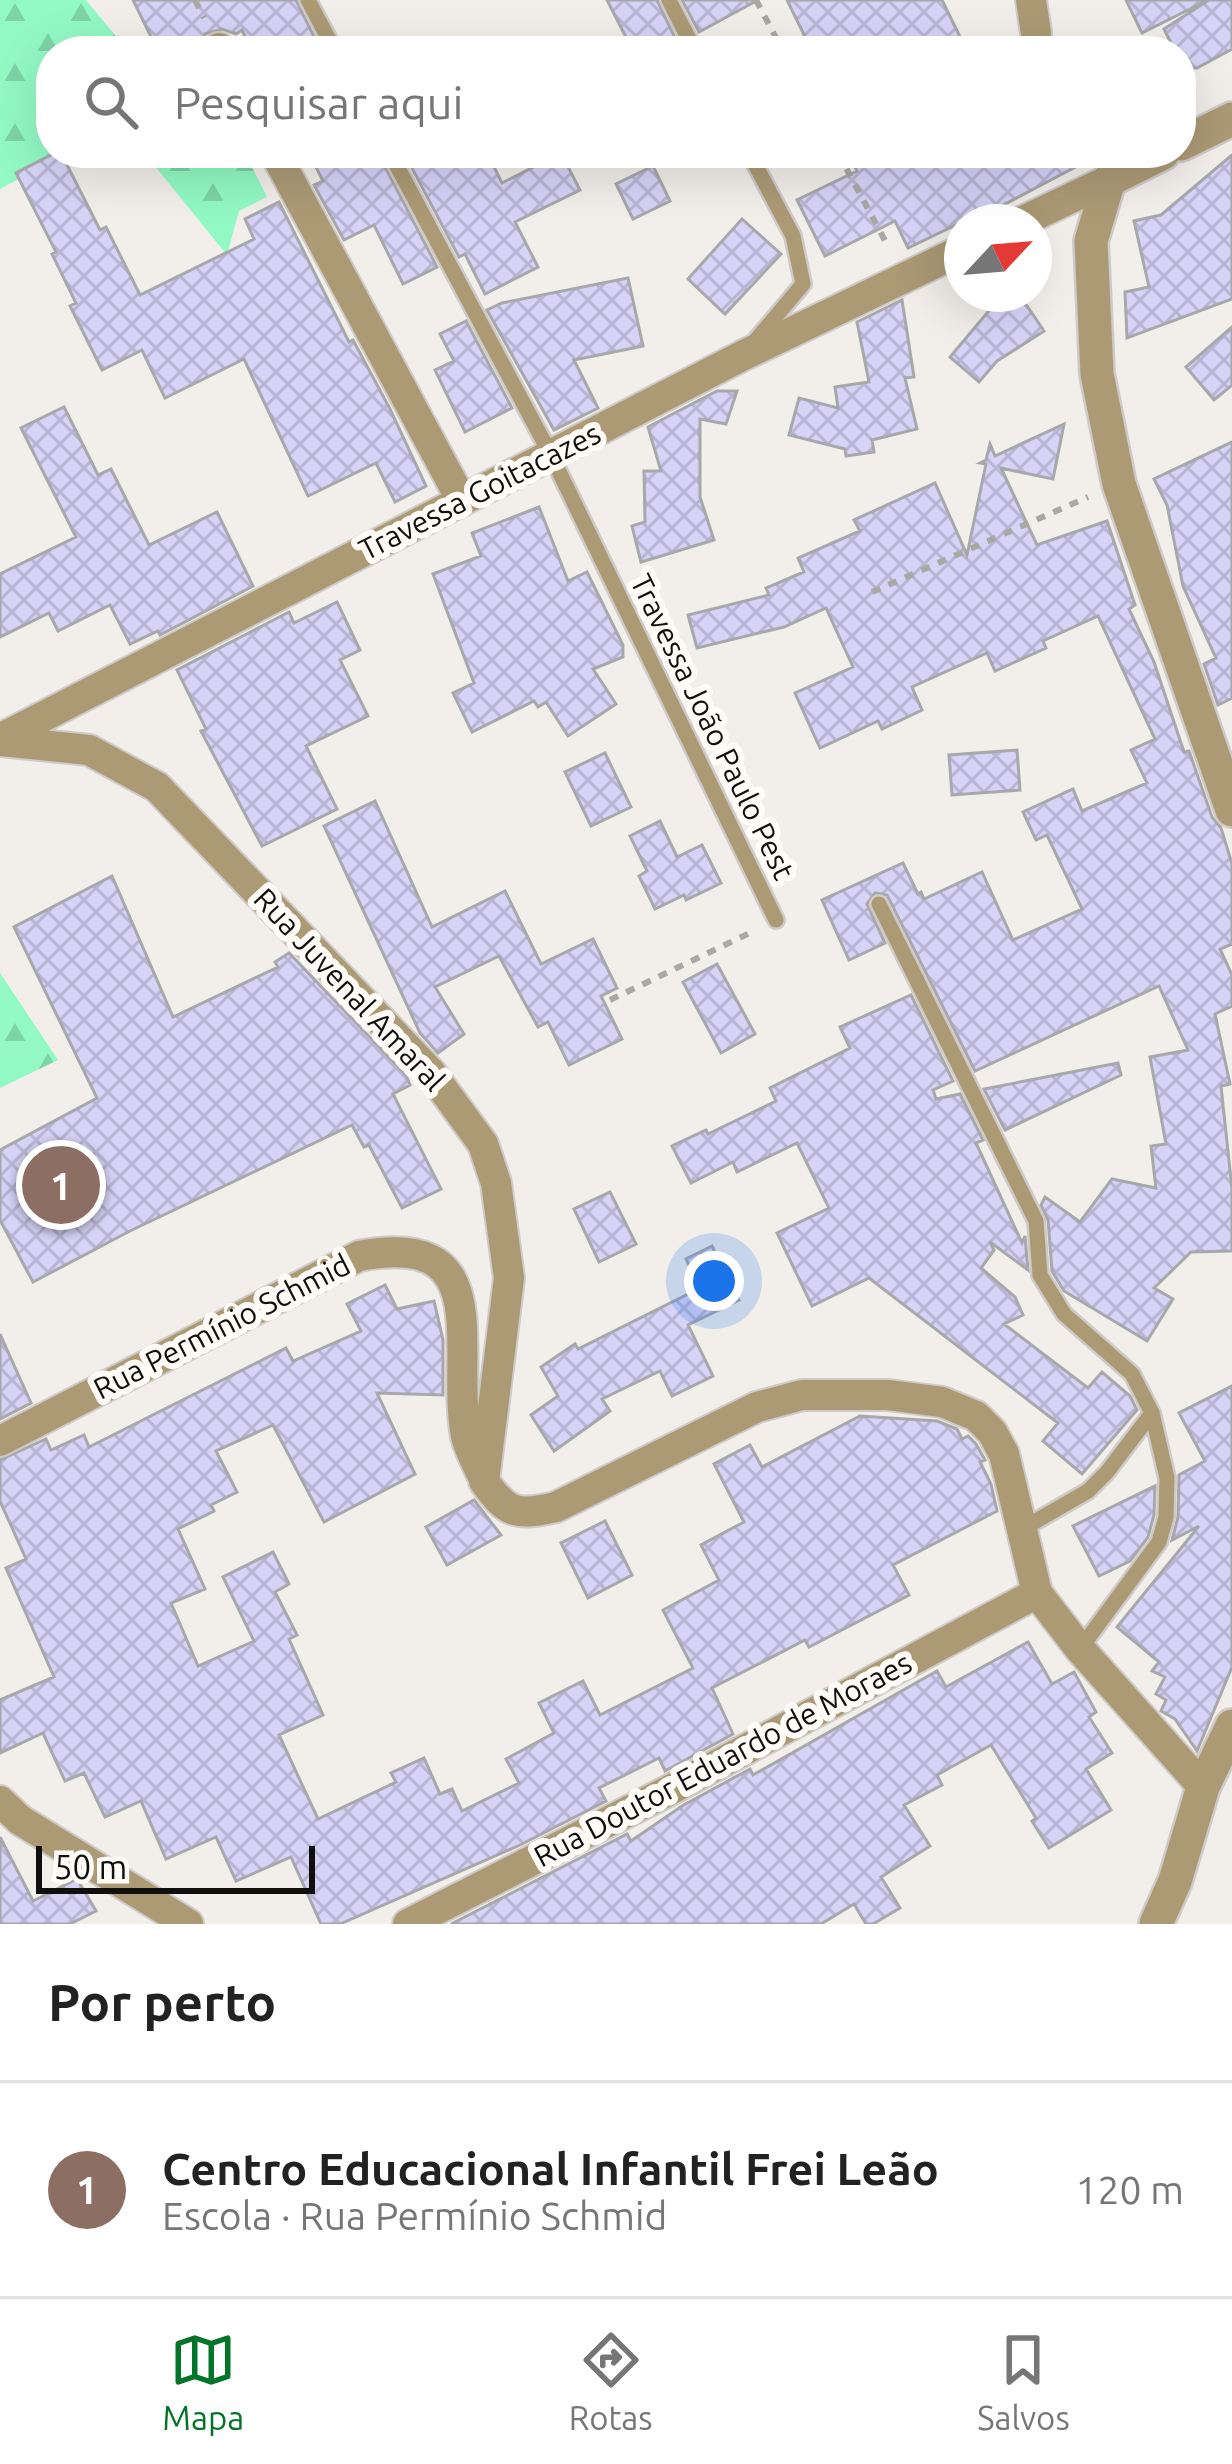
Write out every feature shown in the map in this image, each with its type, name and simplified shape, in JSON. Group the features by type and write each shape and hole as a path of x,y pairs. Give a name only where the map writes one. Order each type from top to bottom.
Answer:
{"street":[{"path":"1031,0 1036,33"},
{"path":"1196,137 1232,119"},
{"path":"283,168 462,501"},
{"path":"1052,207 1133,168"},
{"path":"1109,180 1091,241 1096,374 1119,484 1230,788"},
{"name":"Travessa Goitacazes","path":"0,740 742,356 944,259"},
{"name":"Rua Juvenal Amaral","path":"0,740 89,750 157,787 431,1072 483,1144 496,1183 509,1278 484,1480"},
{"name":"Rua Permínio Schmid","path":"0,1441 359,1256 394,1250 421,1253 449,1271 461,1300 466,1438 484,1480"},
{"path":"484,1480 512,1511 556,1508 757,1407 802,1395 888,1395 941,1402 976,1416 1004,1454 1037,1593 1079,1648 1202,1787"},
{"name":"Rua Doutor Eduardo de Moraes","path":"408,1924 668,1792 1037,1593"},
{"path":"1156,1924 1202,1787 1232,1726"},
{"path":"0,1802 20,1820 188,1924"}],"lane":[{"path":"308,0 327,36"},
{"path":"669,0 687,36"},
{"name":"Travessa João Paulo Pest","path":"398,168 552,457 776,920"},
{"path":"742,356 802,284 793,236 757,168"},
{"path":"879,904 1036,1221 1040,1275 1064,1314 1132,1374 1152,1412 1166,1478 1166,1517 1159,1542 1079,1648"},
{"path":"1024,1528 1088,1491 1123,1454 1152,1412"}],"path":[{"path":"756,0 775,36"},
{"path":"846,168 905,278"},
{"path":"872,592 1119,484"},
{"name":"Travessa João Paulo Pest","path":"610,1000 776,920"}],"green space":[{"path":"0,0 86,0 116,36 36,36 38,168 0,189"},
{"path":"156,168 252,168 267,197 239,211 227,255"},
{"path":"0,973 58,1060 0,1088"}],"building":[{"path":"133,0 296,0 314,36 245,36 242,30 236,34 222,29 204,36 151,36"},
{"path":"607,0 657,0 674,36 625,36"},
{"path":"682,0 758,0 699,32"},
{"path":"787,0 942,0 960,36 805,36"},
{"path":"1126,0 1208,0 1142,33"},
{"path":"1209,0 1232,0 1232,49 1197,68 1196,36 1168,36 1164,29"},
{"path":"1232,155 1232,299 1127,338 1125,292 1149,287 1134,221 1161,215"},
{"path":"36,163 36,168 69,168 100,230 106,227 140,295 254,239 245,219 279,202 426,486 395,502 376,463 308,496 244,359 165,398 142,350 102,370 70,306 76,303 52,254 56,252 16,173"},
{"path":"316,168 386,168 437,267 403,284 374,225 344,240 314,185 323,181"},
{"path":"412,168 494,168 502,183 532,168 569,168 580,190 515,222 538,267 485,294 465,254 459,257"},
{"path":"654,168 670,201 633,219 616,184"},
{"path":"856,168 1074,168 1005,204 944,204 944,231 908,248 895,221 825,256 797,200"},
{"path":"742,219 781,254 725,314 688,279"},
{"path":"628,278 643,346 574,360 598,408 554,430 487,310"},
{"path":"902,300 914,377 905,378 917,429 872,440 874,452 846,456 845,449 789,435 799,398 838,408 835,387 869,382 857,322"},
{"path":"988,312 1031,312 1044,331 997,361 979,382 950,357"},
{"path":"466,321 512,408 465,432 435,370 454,361 440,334"},
{"path":"1232,327 1232,385 1214,400 1186,367"},
{"path":"717,391 737,391 726,424 700,419 700,497 714,540 641,562 632,526 645,522 644,471 661,471 648,427"},
{"path":"64,407 98,475 111,469 149,545 217,512 253,586 160,635 158,631 130,644 110,605 58,631 49,613 0,637 0,574 76,537 21,428"},
{"path":"1064,424 1053,479 1001,468 1037,545 1107,521 1135,605 1129,609 1232,864 1232,944 1220,949 1232,975 1232,1006 1215,1014 1230,1084 1221,1086 1232,1189 1232,1251 1191,1252 1154,1288 1173,1299 1147,1341 1064,1291 1052,1271 1048,1220 1041,1205 1045,1197 1080,1222 1112,1179 1156,1188 1151,1146 1166,1144 1150,1057 1188,1050 1159,986 975,1071 887,895 875,893 867,904 885,943 849,960 822,900 903,863 924,899 982,872 1013,940 1082,909 1047,835 1036,840 1023,812 1073,789 1082,811 1147,783 1131,750 1155,739 1098,616 1043,641 1046,648 995,671 987,653 912,687 922,710 882,729 878,721 820,748 795,693 853,667 826,608 784,627 697,648 688,615 769,595 766,588 804,572 798,558 860,531 854,520 935,483 967,555 986,464 980,463 986,460 990,444 995,456"},
{"path":"1232,442 1232,698 1218,705 1204,664 1216,658 1183,586 1167,505 1154,479"},
{"path":"539,507 568,581 587,572 623,645 623,657 593,669 616,704 568,736 546,702 538,707 534,701 472,732 453,693 474,683 433,574 481,556 472,533"},
{"path":"337,602 360,650 340,660 368,716 306,746 337,809 262,846 201,731 206,729 177,670 289,612 294,623"},
{"path":"1017,750 1020,790 952,795 949,755"},
{"path":"605,753 631,807 591,826 565,772"},
{"path":"375,801 432,927 505,891 541,964 593,939 617,988 601,996 622,1039 569,1065 548,1022 538,1027 499,956 435,987 464,1034 438,1053 420,1033 324,826"},
{"path":"660,821 677,857 702,845 721,883 655,909 639,876 647,871 630,836"},
{"path":"112,876 173,1017 278,967 275,962 289,953 406,1075 410,1085 393,1094 441,1189 402,1208 369,1145 364,1147 352,1125 33,1282 0,1220 0,1150 97,1098 14,927"},
{"path":"717,964 755,1034 721,1053 683,982"},
{"path":"911,995 953,1081 933,1090 936,1099 960,1094 983,1140 976,1143 1022,1243 1025,1236 1028,1270 990,1242 994,1250 981,1268 1015,1297 1023,1315 1004,1324 1088,1388 1102,1372 1130,1396 1137,1410 1082,1474 1043,1441 1058,1423 869,1278 812,1306 777,1233 829,1208 797,1143 737,1172 733,1162 691,1183 672,1146 776,1101 770,1088 850,1048 840,1027"},
{"path":"1118,1063 1121,1075 1005,1130 984,1089"},
{"path":"610,1192 636,1244 599,1262 574,1209"},
{"path":"712,1246 739,1300 688,1325 713,1376 672,1396 660,1371 602,1399 610,1411 554,1451 531,1415 558,1396 541,1367 575,1344 578,1349 700,1288 686,1259"},
{"path":"385,1285 397,1309 434,1301 443,1340 443,1395 377,1393 415,1474 324,1522 273,1425 216,1451 237,1492 211,1505 214,1511 178,1529 205,1589 171,1603 198,1666 254,1641 223,1577 273,1552 289,1584 275,1592 297,1635 289,1639 323,1715 279,1735 318,1819 396,1782 391,1773 424,1758 440,1794 452,1789 462,1811 519,1783 506,1759 554,1733 539,1703 583,1681 600,1715 693,1668 663,1610 719,1580 701,1545 744,1522 714,1464 750,1445 762,1467 860,1416 937,1421 976,1444 985,1460 980,1462 997,1511 893,1565 909,1595 809,1647 805,1640 712,1688 733,1734 665,1771 659,1758 599,1788 606,1801 520,1845 340,1924 321,1924 291,1857 236,1881 216,1837 166,1859 141,1801 105,1817 84,1773 65,1781 43,1733 0,1753 0,1700 54,1677 6,1568 26,1559 0,1501 0,1460 46,1439 51,1450 84,1435 89,1447 286,1348 293,1361 361,1331 347,1304"},
{"path":"0,1334 31,1403 0,1419"},
{"path":"1232,1386 1232,1667 1197,1751 1175,1719 1161,1711 1166,1700 1156,1694 1165,1677 1152,1671 1159,1662 1117,1627 1199,1526 1172,1540 1179,1475 1205,1461 1179,1413"},
{"path":"1155,1486 1148,1537 1130,1561 1099,1576 1073,1526"},
{"path":"474,1500 501,1535 447,1565 426,1527"},
{"path":"605,1521 632,1575 588,1598 561,1543"},
{"path":"1028,1642 1052,1684 1074,1672 1096,1712 1089,1717 1112,1753 1086,1769 1111,1810 1049,1848 991,1745 937,1775 942,1785 904,1805 930,1846 881,1877 900,1908 873,1924 866,1924 854,1904 821,1924 451,1924 627,1834 631,1841 682,1806 750,1769 753,1775 937,1671 946,1687"},
{"path":"0,1837 33,1901 77,1879 96,1911 70,1924 0,1924"}],"place":[{"name":"Centro Educacional Infantil Frei Leão","path":"61,1185"}]}
